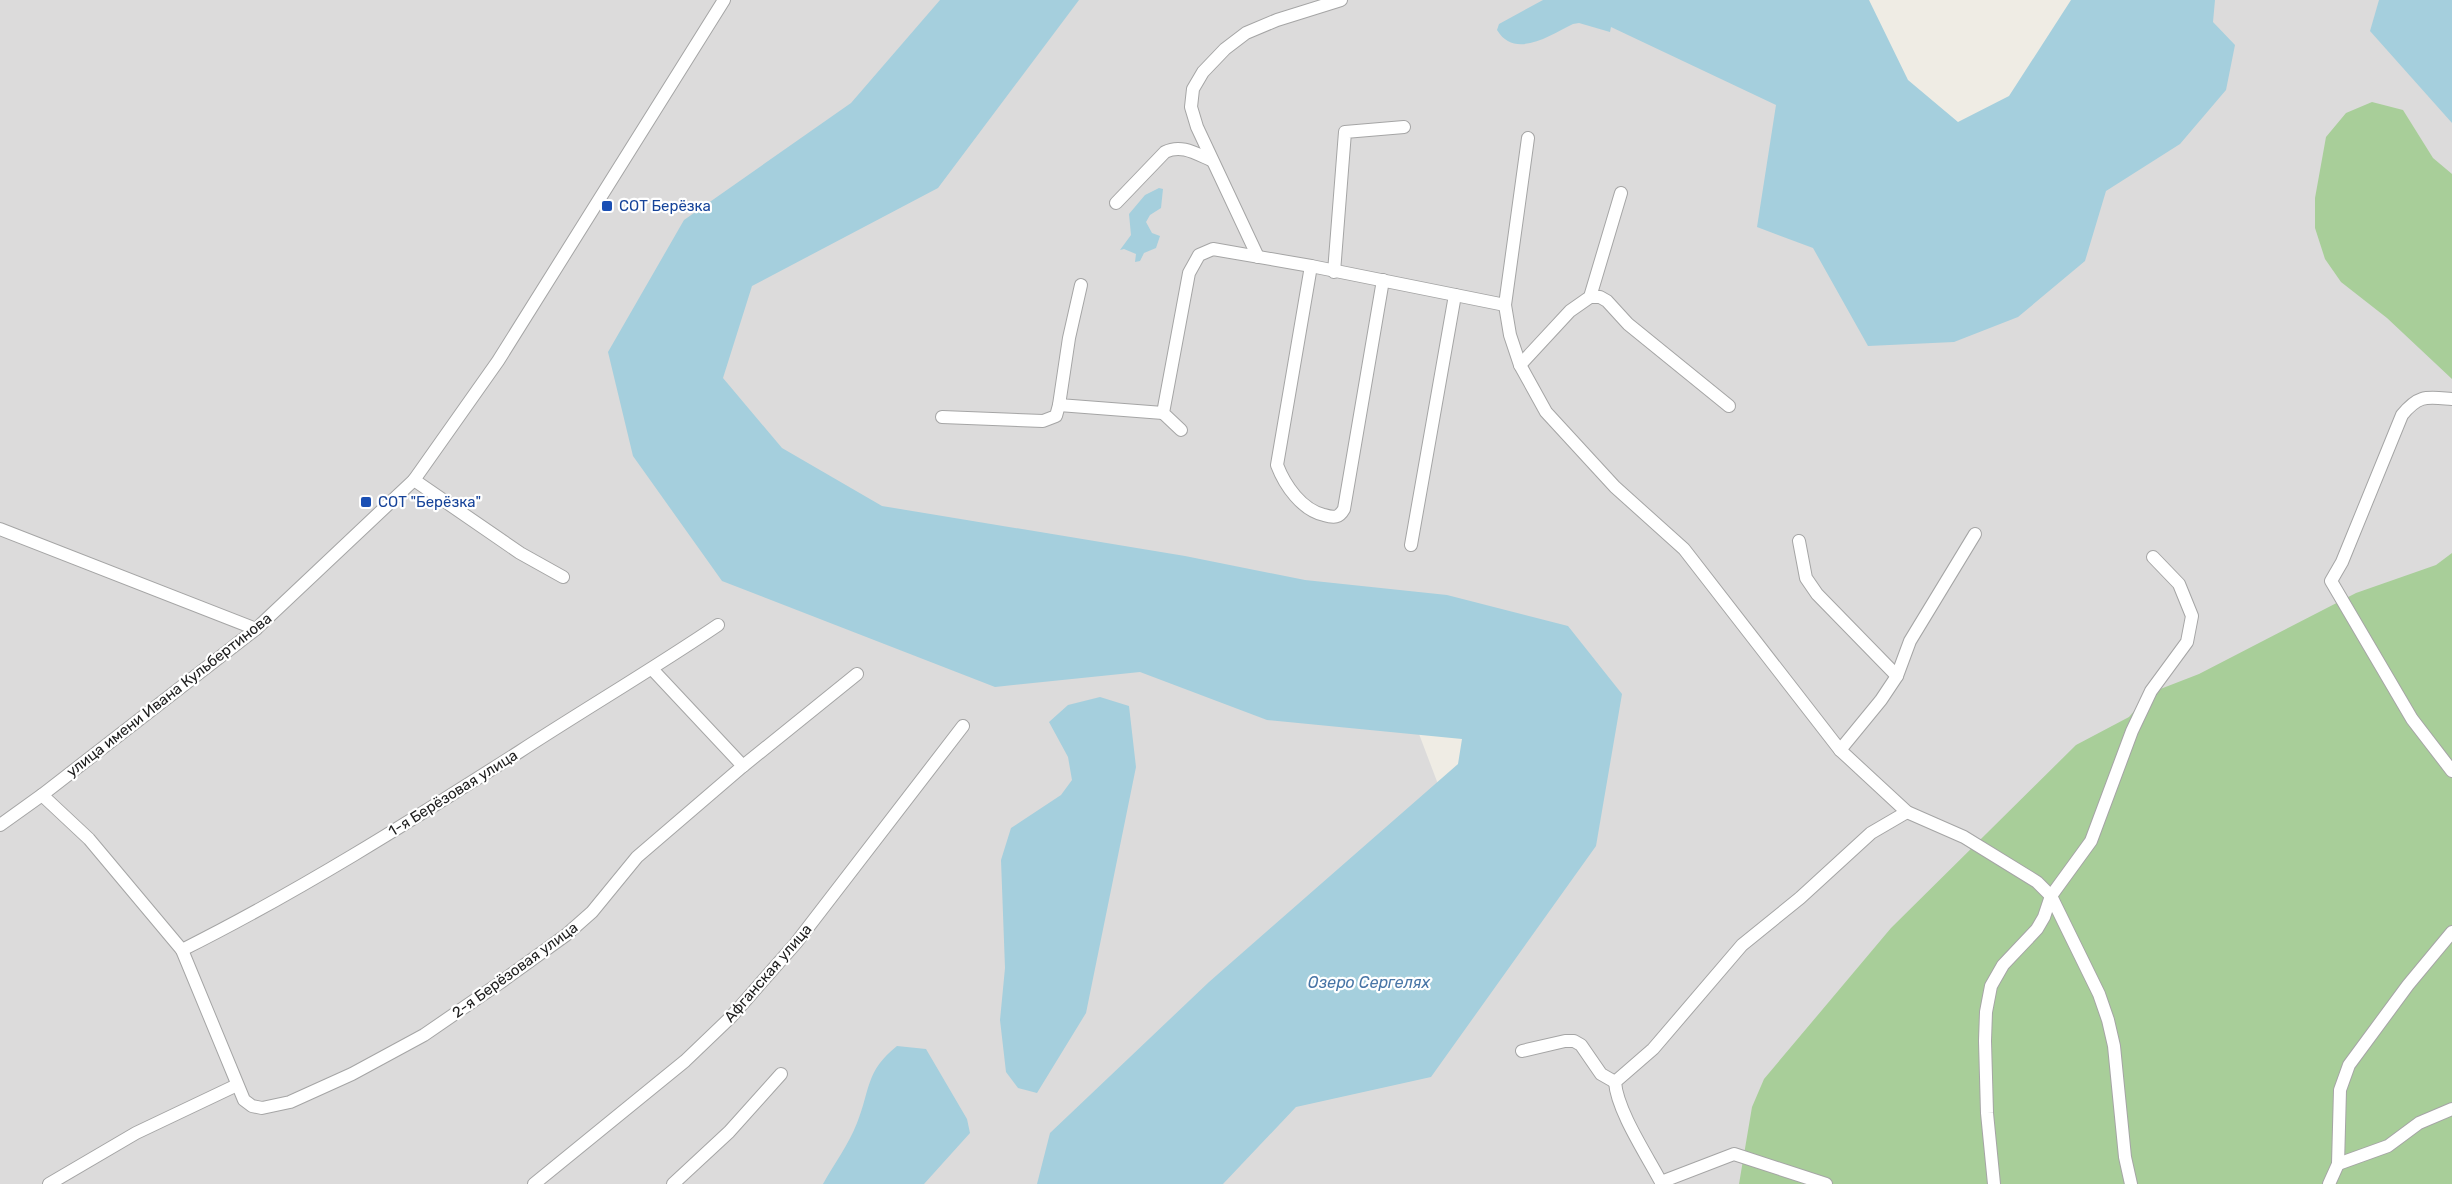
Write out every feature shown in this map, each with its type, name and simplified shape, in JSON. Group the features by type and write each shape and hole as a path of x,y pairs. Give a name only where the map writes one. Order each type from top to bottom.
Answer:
{"street":[{"name":"улица имени Ивана Кульбертинова","path":"0,825 256,629 414,480 498,361 724,0"},
{"path":"1258,257 1211,160 1191,107 1193,89 1203,72 1246,33 1277,20 1341,0"},
{"path":"1334,272 1345,132 1404,127"},
{"path":"1528,138 1505,305 1510,335 1520,365 1546,412 1615,486 1684,549 1840,750 1907,812 1964,837 2037,882 2051,897 2099,994 2108,1020 2114,1046 2125,1156 2131,1184"},
{"path":"1116,203 1165,152 1173,148 1185,149 1211,160"},
{"path":"1590,297 1621,193"},
{"path":"1163,413 1189,273 1199,255 1213,249 1505,305"},
{"path":"1311,266 1277,465 1281,476 1303,504 1314,513 1334,518 1340,516 1344,509 1383,280"},
{"path":"942,417 1042,421 1056,416 1069,338 1081,285"},
{"path":"1411,545 1455,295"},
{"path":"1520,365 1570,311 1590,297 1599,297 1607,301 1628,324 1729,406"},
{"path":"2452,399 2423,397 2411,404 2402,415 2342,562 2331,582 2412,720 2452,771"},
{"path":"1059,405 1163,413 1180,430"},
{"path":"414,480 520,553 563,577"},
{"path":"0,530 256,629"},
{"path":"1840,750 1881,700 1897,676 1910,641 1975,534"},
{"path":"1799,541 1806,578 1817,594 1897,676"},
{"path":"1994,1184 1988,1113 1986,1012 1991,986 2003,965 2037,929 2051,897 2091,841 2141,711 2151,691 2187,642 2192,616 2179,584 2153,557"},
{"name":"1-я Берёзовая улица","path":"182,950 242,920 410,821 718,625"},
{"path":"652,669 743,766"},
{"name":"2-я Берёзовая улица","path":"237,1085 244,1101 252,1106 262,1108 290,1102 352,1074 424,1035 566,935 592,912 637,857 743,766 857,674"},
{"name":"Афганская улица","path":"534,1184 685,1061 731,1017 796,944 963,726"},
{"path":"42,795 89,839 182,950 237,1085 136,1133 49,1184"},
{"path":"1615,1082 1653,1049 1742,945 1800,898 1871,833 1907,812"},
{"path":"2329,1184 2338,1164 2340,1090 2349,1065 2408,985 2452,932"},
{"path":"1522,1051 1574,1041 1581,1046 1602,1074 1615,1082"},
{"path":"673,1184 729,1132 781,1074"},
{"path":"1615,1082 1616,1094 1662,1183 1734,1154 1826,1184"},
{"path":"2338,1164 2388,1146 2419,1123 2452,1109"}],"shaded area":[{"path":"0,0 1804,0 1893,182 2184,0 2452,0 2452,1184 0,1184","holes":["1413,642 1511,805 1460,842 1419,734"]}],"green space":[{"path":"2372,102 2403,110 2433,158 2452,174 2452,379 2387,318 2341,282 2325,259 2315,228 2315,198 2326,137 2346,113"},
{"path":"2452,553 2452,1184 1739,1184 1752,1107 1764,1079 1891,928 2076,745 2129,717 2150,693 2199,674 2356,593 2436,565"}],"water":[{"name":"Озеро Сергелях","path":"940,0 1079,0 938,188 752,286 723,378 782,448 882,506 1185,556 1305,580 1447,595 1568,626 1622,694 1596,846 1431,1077 1296,1107 1223,1184 1037,1184 1050,1133 1209,982 1458,764 1462,739 1267,720 1140,672 995,687 722,581 633,456 608,352 684,220 851,103"},
{"path":"1543,0 1869,0 1908,80 1958,122 2009,96 2071,0 2215,0 2213,22 2235,45 2226,90 2180,144 2106,191 2085,261 2018,317 1954,342 1868,346 1813,248 1757,227 1776,105 1611,27 1610,32 1579,23 1533,42 1513,43 1504,39 1497,30 1499,24"},
{"path":"2379,0 2452,0 2452,123 2370,31"},
{"path":"1159,188 1163,189 1161,208 1150,215 1146,222 1152,233 1160,236 1156,248 1144,253 1140,261 1135,262 1136,254 1124,249 1120,250 1131,235 1129,214 1145,195"},
{"path":"1100,697 1129,706 1136,767 1086,1013 1037,1093 1018,1088 1006,1072 1000,1020 1005,968 1001,860 1011,828 1061,795 1072,780 1068,757 1049,722 1068,705"},
{"path":"897,1046 926,1049 967,1119 970,1133 924,1184 823,1184 854,1131 874,1073 879,1064"}],"place":[{"name":"СОТ Берёзка","path":"607,206"},
{"name":"СОТ \"Берёзка\"","path":"366,502"}]}
